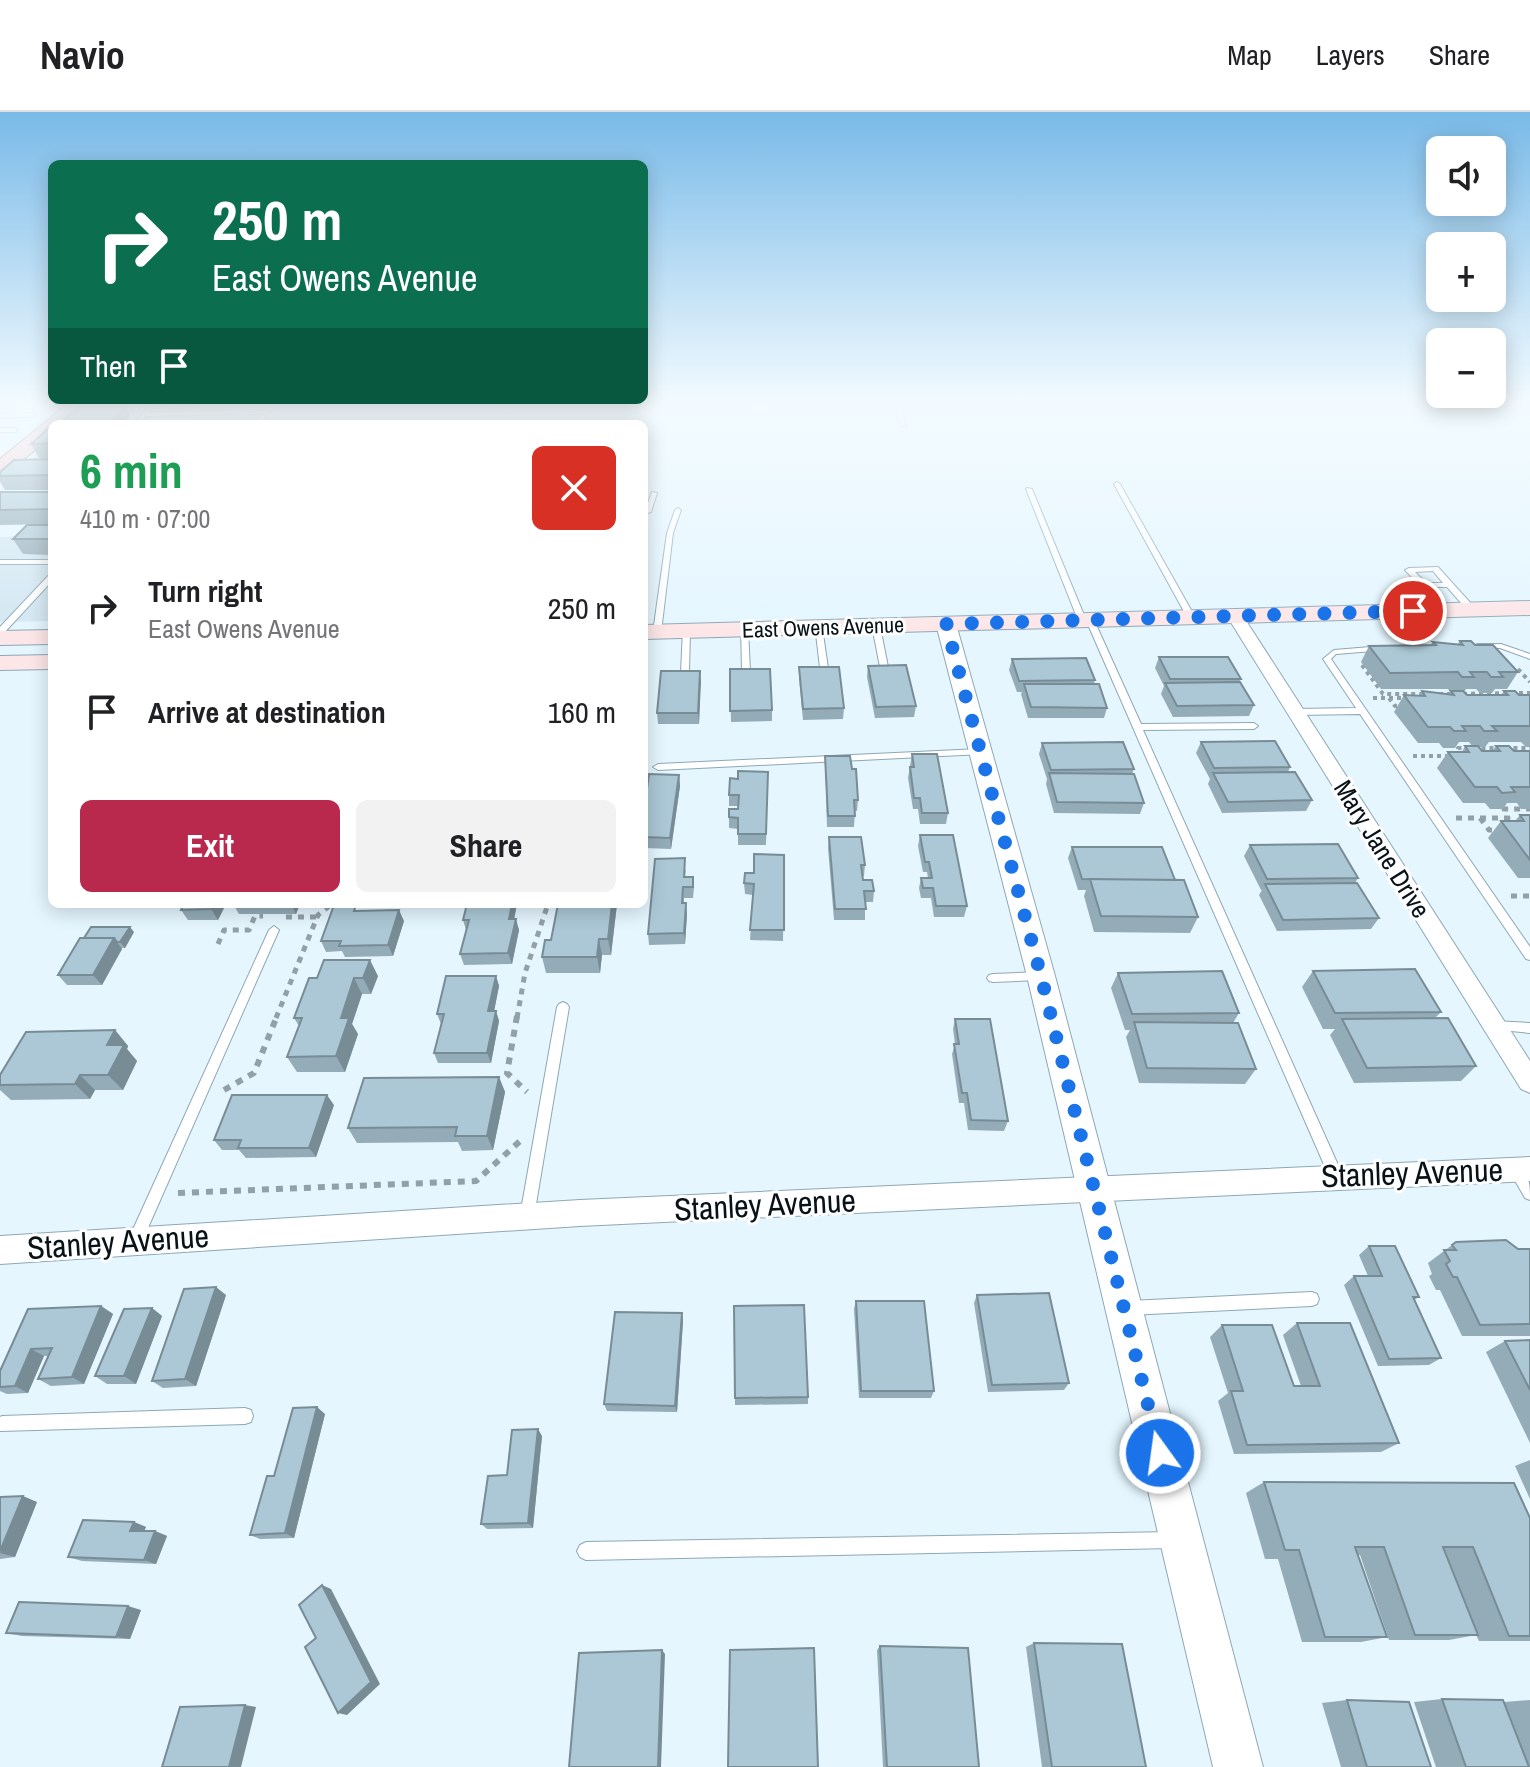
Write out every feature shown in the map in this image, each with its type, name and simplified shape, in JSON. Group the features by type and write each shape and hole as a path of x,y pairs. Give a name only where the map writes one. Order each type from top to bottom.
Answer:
{"main road":[{"name":"East Owens Avenue","path":"650,632 1530,608"},
{"path":"0,638 48,637"},
{"path":"0,663 48,662"}],"street":[{"name":"Mary Jane Drive","path":"1235,616 1530,1082"},
{"path":"946,624 1041,976 1238,1767"},
{"name":"Stanley Avenue","path":"0,1250 527,1217 1523,1169"}],"lane":[{"path":"1117,484 1191,617"},
{"path":"1029,489 1086,620 1138,727 1336,1176"},
{"path":"648,512 654,493"},
{"path":"650,632 670,533 678,510"},
{"path":"0,562 48,562"},
{"path":"1450,585 1424,585 1409,570 1435,569 1450,585 1472,610"},
{"path":"0,632 48,581"},
{"path":"876,626 884,667"},
{"path":"818,627 824,668"},
{"path":"744,629 746,671"},
{"path":"685,672 686,631"},
{"path":"1471,647 1501,646 1530,657"},
{"path":"1396,648 1352,648 1334,652 1327,659 1530,956"},
{"path":"1295,712 1361,711"},
{"path":"1138,727 1254,726"},
{"path":"658,767 980,752"},
{"path":"135,1241 274,930"},
{"path":"993,978 1041,976"},
{"path":"527,1217 563,1007"},
{"path":"1495,1026 1530,1028"},
{"path":"1523,1169 1530,1194"},
{"path":"1125,1308 1312,1299"},
{"path":"2,1424 245,1416"},
{"path":"586,1551 1182,1540"}],"path":[{"path":"1357,659 1383,694 1530,693"},
{"path":"1514,664 1530,682"},
{"path":"1352,698 1419,698 1417,694"},
{"path":"1461,694 1471,706"},
{"path":"1389,698 1395,706 1410,706"},
{"path":"1392,756 1463,755 1458,748 1530,748"},
{"path":"1505,748 1511,755"},
{"path":"1434,756 1438,762 1469,762"},
{"path":"1435,817 1508,818 1504,809 1530,809"},
{"path":"1479,818 1489,830 1503,830"},
{"path":"219,1094 254,1073 317,917 327,908"},
{"path":"526,1103 527,1090 507,1073 525,973 547,908"},
{"path":"218,944 224,930 249,930 255,916 317,917"},
{"path":"274,930 280,917"},
{"path":"181,1179 175,1193 476,1181 521,1139 523,1127"}],"shaded area":[{"path":"48,536 48,621 0,622 0,537"}],"building":[{"path":"0,492 48,492 48,509 0,510"},
{"path":"27,525 48,525 48,539 13,539"},
{"path":"1460,641 1493,645 1518,672 1499,672 1503,677 1491,677 1487,672 1470,672 1474,677 1462,677 1458,672 1390,673 1369,646 1436,645 1433,642 1463,645"},
{"path":"1159,657 1228,657 1241,679 1170,679"},
{"path":"1086,658 1095,680 1019,681 1012,659"},
{"path":"906,665 916,706 876,707 868,666"},
{"path":"799,667 839,667 844,708 803,709"},
{"path":"730,669 770,669 772,710 730,711"},
{"path":"661,671 700,671 698,713 657,713"},
{"path":"1240,682 1254,705 1177,706 1165,683"},
{"path":"1024,684 1099,684 1107,708 1031,707"},
{"path":"1422,691 1454,695 1451,691 1463,691 1467,695 1508,695 1504,691 1515,691 1519,695 1530,695 1530,726 1492,726 1497,731 1484,731 1480,726 1462,726 1466,731 1428,727 1404,695 1425,696"},
{"path":"1275,741 1290,767 1214,768 1201,742"},
{"path":"1123,742 1134,769 1051,770 1042,743"},
{"path":"1465,746 1478,746 1482,751 1500,751 1496,746 1509,746 1514,751 1530,751 1530,787 1511,787 1515,792 1502,793 1497,787 1475,787 1448,752 1469,752"},
{"path":"912,754 937,754 948,813 922,813 920,798 914,798 910,767 914,767"},
{"path":"825,756 850,756 852,769 856,769 858,800 854,800 855,816 828,816"},
{"path":"738,771 768,772 766,834 738,834 738,818 729,817 729,809 738,809 739,795 729,795 730,778 738,779"},
{"path":"1295,772 1312,800 1228,802 1213,773"},
{"path":"1049,773 1134,774 1144,803 1057,802"},
{"path":"649,774 679,775 670,838 648,837"},
{"path":"1520,815 1530,815 1530,860 1501,821 1524,821"},
{"path":"920,835 953,835 967,906 936,906 933,888 923,888 921,878 932,878 929,862 925,862"},
{"path":"829,837 861,837 865,865 861,865 863,880 872,880 874,891 864,891 866,909 835,909"},
{"path":"1338,844 1358,878 1267,879 1250,845"},
{"path":"1072,847 1162,847 1175,880 1082,879"},
{"path":"754,854 784,855 784,930 750,930 754,884 744,883 745,873 754,873"},
{"path":"685,858 684,877 693,877 693,887 683,887 682,903 686,903 684,933 648,934 655,859"},
{"path":"1090,879 1184,880 1198,917 1101,916"},
{"path":"1357,883 1379,918 1283,920 1265,884"},
{"path":"182,908 212,908 211,909"},
{"path":"333,908 399,910 388,945 339,946 341,941 321,941"},
{"path":"466,908 511,908 509,919 516,919 508,953 460,954 469,920 463,920"},
{"path":"557,908 612,908 608,939 599,939 597,957 542,957 545,940 551,940"},
{"path":"91,927 130,927 117,942 114,938 84,938"},
{"path":"80,938 114,938 93,975 58,975"},
{"path":"324,960 370,960 363,978 354,978 341,1018 349,1018 336,1056 287,1057 302,1018 294,1018 309,978 317,978"},
{"path":"1415,969 1441,1012 1335,1013 1313,971"},
{"path":"1222,971 1239,1013 1132,1014 1118,973"},
{"path":"446,976 496,976 488,1011 496,1011 487,1053 434,1053 444,1014 437,1014"},
{"path":"1448,1018 1476,1066 1367,1068 1342,1019"},
{"path":"955,1019 990,1019 1008,1121 971,1120 967,1093 962,1093 954,1044 959,1044"},
{"path":"1134,1022 1238,1023 1256,1069 1147,1068"},
{"path":"115,1030 107,1045 124,1045 108,1075 80,1075 75,1084 0,1085 0,1075 26,1032"},
{"path":"499,1077 487,1136 455,1136 457,1127 348,1128 364,1078"},
{"path":"232,1095 327,1095 309,1148 238,1148 241,1140 214,1140"},
{"path":"1506,1240 1518,1249 1530,1249 1530,1324 1480,1325 1457,1277 1453,1277 1446,1264 1450,1261 1444,1250 1456,1250 1452,1245 1456,1242"},
{"path":"1369,1246 1395,1246 1419,1297 1413,1297 1441,1358 1389,1359 1354,1276 1382,1276"},
{"path":"216,1287 185,1379 152,1381 184,1289"},
{"path":"1049,1293 1069,1383 992,1385 977,1295"},
{"path":"856,1301 924,1301 934,1391 861,1391"},
{"path":"804,1305 808,1397 735,1398 734,1306"},
{"path":"101,1306 72,1377 38,1379 52,1348 31,1349 15,1386 0,1387 0,1371 28,1309"},
{"path":"152,1308 124,1376 95,1376 124,1309"},
{"path":"615,1312 682,1313 675,1406 604,1404"},
{"path":"1297,1323 1350,1323 1399,1443 1247,1445 1231,1391 1243,1391 1222,1325 1272,1325 1294,1386 1320,1386"},
{"path":"1530,1340 1530,1390 1505,1341"},
{"path":"317,1407 285,1533 250,1535 267,1476 274,1476 293,1408"},
{"path":"538,1429 528,1523 481,1524 488,1476 507,1475 512,1430"},
{"path":"1264,1482 1514,1483 1530,1518 1530,1636 1509,1636 1473,1547 1443,1547 1478,1635 1415,1635 1384,1547 1355,1547 1387,1637 1325,1637 1299,1550 1285,1550"},
{"path":"23,1496 0,1551 0,1497"},
{"path":"83,1520 134,1522 130,1531 155,1531 144,1560 68,1557"},
{"path":"322,1585 371,1682 338,1713 305,1647 316,1638 299,1605"},
{"path":"19,1602 128,1606 116,1637 6,1633"},
{"path":"1034,1643 1122,1644 1146,1767 1052,1767"},
{"path":"880,1646 968,1648 979,1767 887,1767"},
{"path":"814,1648 818,1767 728,1767 730,1650"},
{"path":"662,1650 658,1767 569,1767 579,1653"},
{"path":"1442,1699 1503,1700 1529,1767 1466,1767"},
{"path":"1347,1700 1409,1702 1431,1767 1367,1767"},
{"path":"245,1705 229,1767 162,1767 180,1707"}],"route":[{"path":"1160,1453 1041,976 946,624 1413,611"}]}
